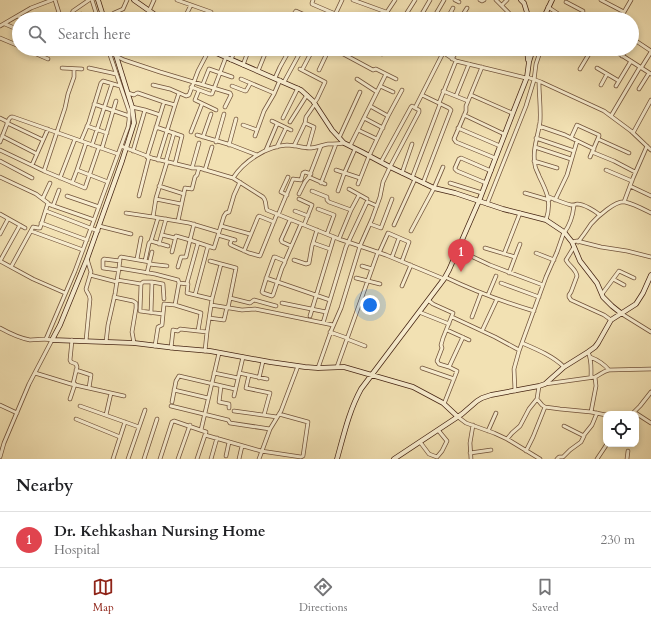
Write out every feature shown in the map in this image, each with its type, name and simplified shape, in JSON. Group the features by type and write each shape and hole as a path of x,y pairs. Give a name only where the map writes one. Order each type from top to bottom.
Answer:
{"street":[{"path":"24,12 31,8 54,0 58,12"},
{"path":"73,12 89,0"},
{"path":"92,0 96,12"},
{"path":"98,0 102,12"},
{"path":"116,12 124,9 127,0"},
{"path":"134,0 149,11 154,0"},
{"path":"177,0 211,12"},
{"path":"313,0 312,4 331,12"},
{"path":"337,12 342,0"},
{"path":"355,0 387,12 395,0"},
{"path":"407,12 415,0"},
{"path":"423,12 430,0"},
{"path":"437,12 444,0"},
{"path":"455,0 459,2"},
{"path":"480,0 484,0"},
{"path":"496,0 507,12"},
{"path":"502,5 507,0"},
{"path":"521,0 524,3 526,12"},
{"path":"546,12 552,0"},
{"path":"601,0 608,2 624,12 631,0"},
{"path":"566,2 583,12"},
{"path":"188,12 191,5"},
{"path":"548,7 556,12"},
{"path":"451,12 453,8"},
{"path":"464,12 467,8"},
{"path":"0,26 12,20"},
{"path":"5,24 12,27"},
{"path":"0,38 12,43"},
{"path":"610,116 651,52 639,43"},
{"path":"41,56 48,59"},
{"path":"49,339 60,325 87,260 95,229 123,147 128,127 129,116 110,56"},
{"path":"116,56 124,60 231,94 225,107"},
{"path":"0,457 4,443 49,339 65,292 87,240 95,229 94,220 118,154 123,147 134,123 132,107 116,56"},
{"path":"153,85 170,89 187,96 189,95 205,56"},
{"path":"231,60 232,56"},
{"path":"243,65 246,56"},
{"path":"258,71 264,56"},
{"path":"279,80 280,67 286,56"},
{"path":"255,136 266,106 274,93 279,80 297,56"},
{"path":"294,146 305,123 306,117 325,82 301,69 309,56"},
{"path":"319,70 326,56"},
{"path":"348,56 373,70 376,69 396,79"},
{"path":"415,108 439,56"},
{"path":"449,56 456,61 534,80 604,111 633,133 651,150"},
{"path":"337,459 354,401 361,389 445,278 479,201 512,113 527,78 528,56"},
{"path":"528,62 530,56"},
{"path":"488,204 526,106 539,56"},
{"path":"580,69 588,56"},
{"path":"622,56 650,73 640,89"},
{"path":"192,87 212,94 226,57 301,90 314,103 332,130 344,143 390,167 434,188 503,209 546,220 564,233 572,242 580,260 597,283 602,294 609,303 622,314 651,332"},
{"path":"394,225 414,179 439,103 456,61"},
{"path":"616,86 631,62"},
{"path":"456,96 468,64"},
{"path":"482,67 454,138 455,140 495,158"},
{"path":"62,68 82,69"},
{"path":"89,68 116,74"},
{"path":"597,68 619,81"},
{"path":"44,171 74,77 74,69"},
{"path":"203,84 209,69 232,77"},
{"path":"350,146 386,74"},
{"path":"600,85 607,74"},
{"path":"241,79 274,93"},
{"path":"357,79 377,92"},
{"path":"81,141 102,82 120,86"},
{"path":"539,82 540,115 534,161 549,198 549,212 546,220"},
{"path":"92,145 112,84"},
{"path":"232,86 246,91 250,84"},
{"path":"380,86 393,92"},
{"path":"283,118 298,88"},
{"path":"199,90 195,100 216,110"},
{"path":"358,184 369,156 402,90"},
{"path":"444,91 468,101"},
{"path":"339,138 360,92"},
{"path":"128,93 134,95 137,93 175,105"},
{"path":"158,160 178,93"},
{"path":"290,122 307,95"},
{"path":"422,95 450,109 451,112 444,126 423,183"},
{"path":"471,95 512,113"},
{"path":"633,133 651,100"},
{"path":"0,150 84,188 101,148 116,101"},
{"path":"139,196 148,157 164,102"},
{"path":"94,104 129,116"},
{"path":"191,132 202,104"},
{"path":"370,106 388,116"},
{"path":"318,368 330,332 341,308 360,246 382,192 381,187 418,110 411,106 381,162"},
{"path":"132,107 160,115"},
{"path":"133,151 145,110"},
{"path":"203,137 211,114"},
{"path":"216,142 224,114"},
{"path":"464,115 504,134"},
{"path":"0,142 11,117 14,117 118,154"},
{"path":"0,118 43,140"},
{"path":"364,118 383,128"},
{"path":"229,145 236,119"},
{"path":"272,121 291,130"},
{"path":"305,123 314,128 308,148"},
{"path":"266,150 278,124"},
{"path":"243,125 257,130"},
{"path":"571,138 577,125 599,135 590,157"},
{"path":"87,126 106,133"},
{"path":"539,126 565,135 636,172"},
{"path":"156,127 181,135 182,137 175,164"},
{"path":"277,146 286,128"},
{"path":"458,128 500,146"},
{"path":"32,165 48,129"},
{"path":"358,130 377,139"},
{"path":"152,217 174,133"},
{"path":"197,135 257,155"},
{"path":"2,136 37,154"},
{"path":"60,178 75,138"},
{"path":"536,138 574,151"},
{"path":"598,138 629,153"},
{"path":"555,200 567,175 577,141"},
{"path":"72,183 86,143"},
{"path":"233,178 241,168 257,155 277,146 288,145 308,148 344,143"},
{"path":"192,168 199,144"},
{"path":"321,183 336,144"},
{"path":"402,173 412,144"},
{"path":"299,194 310,176 321,146"},
{"path":"624,202 647,146"},
{"path":"123,147 158,160 192,168 199,168 233,178 263,197 266,201 267,210 339,239 392,257 481,293 534,311"},
{"path":"535,147 571,159"},
{"path":"205,170 212,148"},
{"path":"338,191 355,149"},
{"path":"486,183 457,171 455,168 459,159 461,158 491,171"},
{"path":"0,161 32,178"},
{"path":"534,161 557,168"},
{"path":"411,231 434,188 443,167"},
{"path":"178,221 185,188 192,188 199,168"},
{"path":"77,170 108,182"},
{"path":"336,170 360,178"},
{"path":"606,170 632,181"},
{"path":"126,213 194,224 234,239 230,244 231,245 259,256 261,255 293,179 301,180 303,173 305,172 321,183 325,184"},
{"path":"287,195 281,192 288,176"},
{"path":"0,183 1,177 42,198 47,201 48,204 94,220"},
{"path":"42,198 50,182"},
{"path":"162,235 175,238 177,236 214,248 225,214 229,212 240,182"},
{"path":"450,183 482,193"},
{"path":"159,186 184,194"},
{"path":"630,186 651,196"},
{"path":"349,189 367,199"},
{"path":"53,206 59,190"},
{"path":"312,191 327,197 329,202 351,210"},
{"path":"525,194 549,198 563,203 576,204 588,208 600,215"},
{"path":"339,239 359,195"},
{"path":"67,196 99,207"},
{"path":"156,198 181,204"},
{"path":"285,261 274,257 262,292 273,295 291,246 302,224 308,216 312,205 298,199"},
{"path":"370,224 381,228 392,199"},
{"path":"323,323 348,242 367,202 377,206"},
{"path":"578,242 592,223 615,204 624,202 651,213"},
{"path":"11,267 33,226 39,228 48,204"},
{"path":"515,391 514,368 519,350 543,285 564,233 568,227 574,205"},
{"path":"318,209 334,215 327,234"},
{"path":"46,211 95,229 131,234"},
{"path":"294,211 308,216"},
{"path":"504,254 520,213"},
{"path":"0,214 25,228"},
{"path":"244,251 258,216 274,222"},
{"path":"145,261 149,242 151,241 158,218"},
{"path":"0,234 8,219"},
{"path":"159,244 166,219"},
{"path":"290,220 281,240 282,242 291,246"},
{"path":"41,223 87,240"},
{"path":"186,258 194,224"},
{"path":"20,225 0,261 37,281 65,292"},
{"path":"221,226 250,234"},
{"path":"294,260 306,264 309,263 317,230"},
{"path":"31,231 83,250"},
{"path":"337,367 367,281 388,233 409,242 402,261"},
{"path":"310,316 334,237"},
{"path":"137,259 141,238"},
{"path":"172,252 175,238"},
{"path":"392,257 399,238"},
{"path":"151,241 168,246"},
{"path":"572,242 633,252 651,257"},
{"path":"198,243 187,283 186,293 212,299"},
{"path":"313,243 330,249"},
{"path":"509,272 520,244"},
{"path":"195,295 208,246"},
{"path":"574,247 566,260 575,270 577,276 569,297 571,300 604,315 611,320"},
{"path":"485,248 515,256"},
{"path":"458,250 543,285"},
{"path":"147,273 152,252"},
{"path":"536,253 554,260"},
{"path":"178,267 181,257 193,260"},
{"path":"106,342 120,258 137,259 167,266"},
{"path":"120,261 104,259 103,268 147,273 187,283"},
{"path":"86,341 90,299 86,289 91,270 87,260"},
{"path":"209,318 224,320 236,268 210,262"},
{"path":"205,351 212,299 221,264"},
{"path":"402,286 411,265"},
{"path":"362,266 372,269"},
{"path":"602,294 619,271 634,278"},
{"path":"90,275 117,281 142,284 142,282 163,284 164,299"},
{"path":"545,384 564,367 589,354 611,320 636,304 651,275"},
{"path":"488,295 496,276"},
{"path":"266,278 330,300"},
{"path":"356,278 380,284"},
{"path":"613,279 624,285"},
{"path":"151,313 152,282"},
{"path":"175,305 179,282"},
{"path":"501,283 539,297"},
{"path":"140,311 142,284"},
{"path":"472,317 481,293"},
{"path":"114,297 135,302 136,305 132,332 134,343"},
{"path":"230,298 250,303 254,300 276,306"},
{"path":"482,331 497,299"},
{"path":"428,300 433,304 453,313 441,344 442,348 437,362 457,370 444,404"},
{"path":"282,303 326,312"},
{"path":"155,346 158,327 162,325 164,304 175,305 201,313 198,331"},
{"path":"211,305 242,310 255,309 333,325"},
{"path":"135,311 163,314"},
{"path":"419,312 449,324"},
{"path":"452,317 519,350"},
{"path":"0,328 26,339 134,343 220,353 298,366 318,368 349,368 413,388 444,404 466,423 488,430 507,439 540,459"},
{"path":"171,348 173,330 180,329 207,332"},
{"path":"447,330 469,340"},
{"path":"330,332 365,346"},
{"path":"449,366 463,337"},
{"path":"70,399 76,370 76,365 70,360 72,340"},
{"path":"522,343 540,351 564,367"},
{"path":"201,430 220,353"},
{"path":"589,354 605,365 609,370"},
{"path":"589,354 596,386 591,412"},
{"path":"234,396 243,357"},
{"path":"259,378 263,361"},
{"path":"258,459 270,429 287,396 298,366"},
{"path":"422,368 454,379"},
{"path":"76,370 91,375 89,388"},
{"path":"394,459 458,417 477,401 490,395 545,384 593,377 609,370 651,370"},
{"path":"35,373 124,396"},
{"path":"214,373 238,378"},
{"path":"239,373 268,379"},
{"path":"172,402 179,376 235,389"},
{"path":"249,376 246,388 270,393 264,415"},
{"path":"221,386 219,402 229,404 229,408"},
{"path":"507,439 520,426 529,409 537,399 539,386"},
{"path":"174,390 208,398"},
{"path":"635,411 651,392"},
{"path":"106,415 111,393"},
{"path":"537,399 544,407 603,414"},
{"path":"0,405 17,413"},
{"path":"80,406 139,427"},
{"path":"171,406 228,420 230,423 270,429"},
{"path":"526,451 544,407"},
{"path":"128,459 145,410"},
{"path":"205,435 261,451 293,457 303,456 308,422 278,416 234,411"},
{"path":"488,430 496,413"},
{"path":"558,459 559,456 563,457 581,442 584,435 592,425 597,413"},
{"path":"639,416 651,423"},
{"path":"76,419 120,437"},
{"path":"144,459 157,419"},
{"path":"160,459 173,421 190,425 206,432 197,459"},
{"path":"113,459 125,422"},
{"path":"178,459 190,425"},
{"path":"471,459 470,443 473,425"},
{"path":"564,426 584,435"},
{"path":"420,442 429,454 437,457 447,441 438,430"},
{"path":"211,459 217,438"},
{"path":"226,456 230,442"},
{"path":"239,459 242,446"},
{"path":"597,459 606,447"},
{"path":"470,453 491,450"},
{"path":"627,459 628,451"}],"place":[{"name":"Dr. Kehkashan Nursing Home","path":"461,272"}]}
